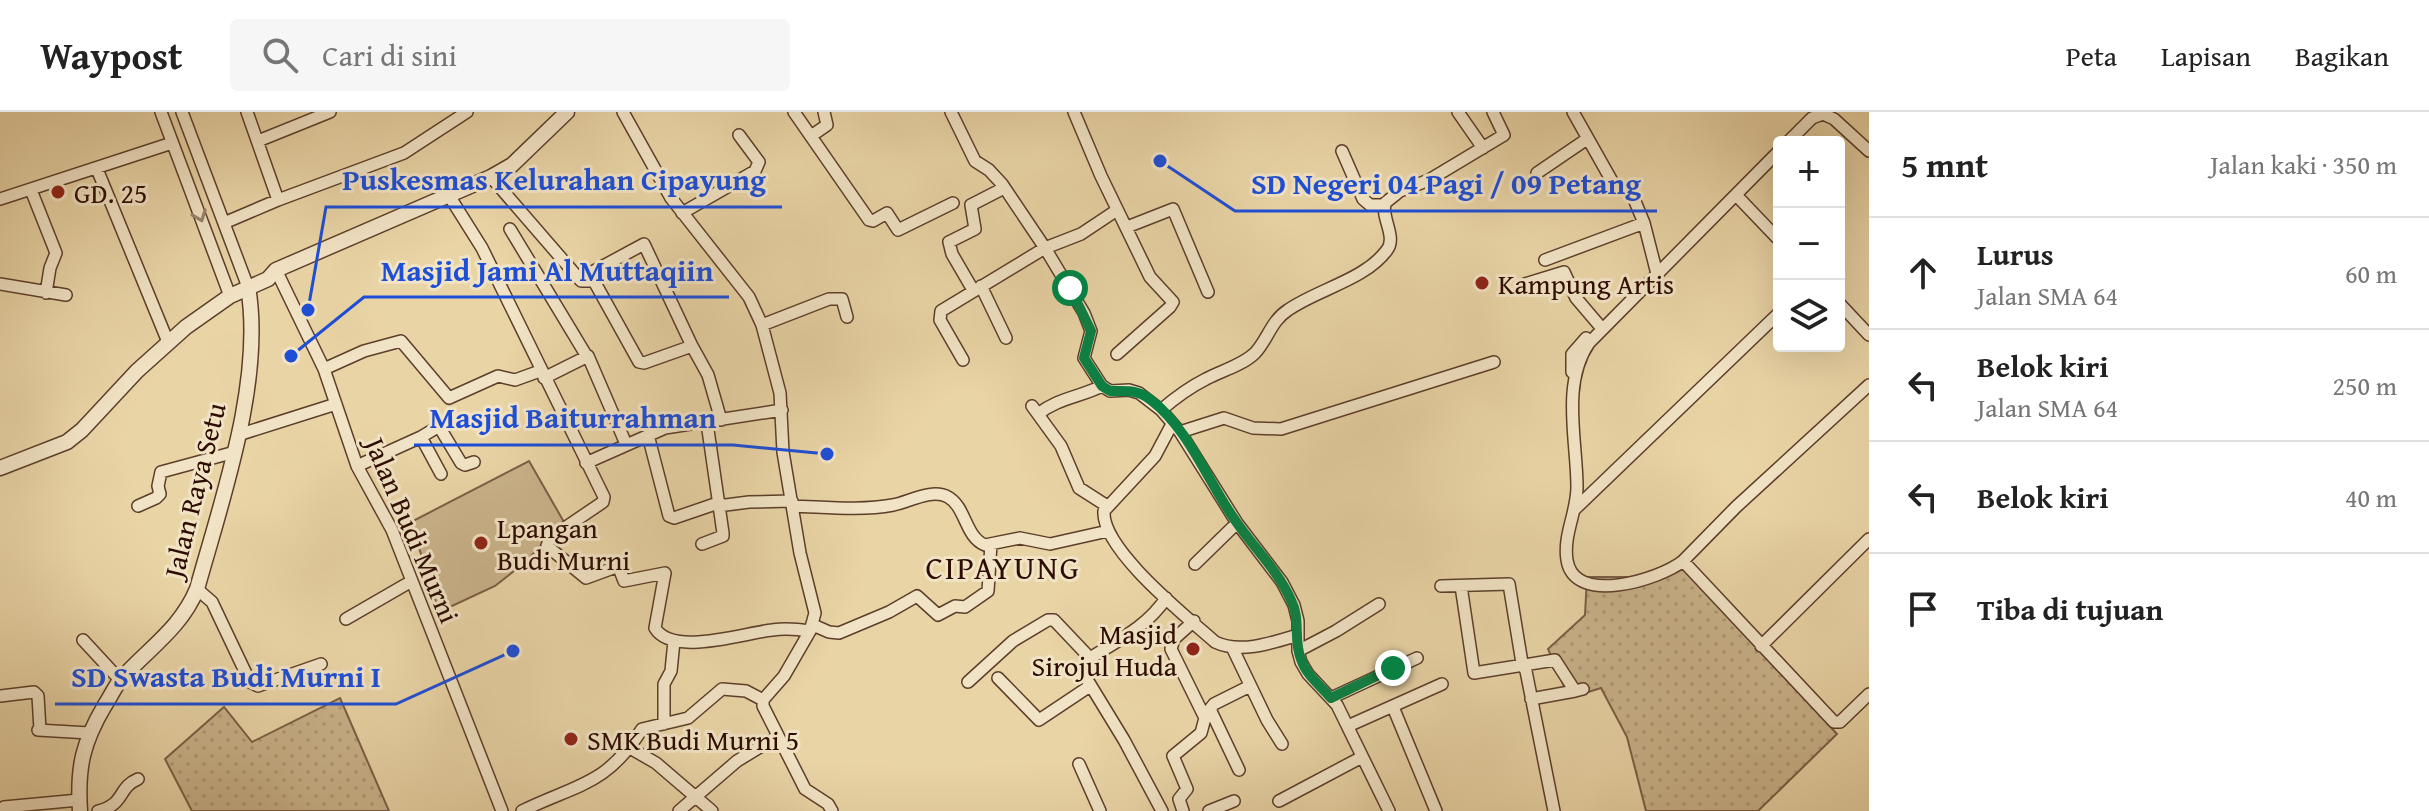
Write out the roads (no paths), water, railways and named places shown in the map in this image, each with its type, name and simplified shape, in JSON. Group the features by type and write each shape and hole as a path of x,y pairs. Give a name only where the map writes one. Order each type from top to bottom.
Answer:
{"street":[{"path":"161,112 230,296"},
{"path":"182,112 248,287"},
{"path":"247,112 278,200"},
{"path":"258,141 330,112"},
{"path":"224,223 404,153 467,112"},
{"path":"0,465 67,442 168,342 230,296 491,177 512,165 567,112"},
{"path":"623,112 682,213 749,297 762,325 782,410 783,452 800,553 813,602 812,628 778,685 763,700 763,706 785,755 805,789 828,804 832,811"},
{"path":"794,112 871,221 887,213 898,230 953,203"},
{"path":"811,136 827,125 824,112"},
{"path":"951,112 975,161 995,175 1045,248 1089,323 1090,340 1084,358 1102,386 1110,391 1139,393 1161,410 1176,428 1237,523 1282,582 1294,605 1298,621 1298,651 1308,674 1331,698 1348,726 1384,809"},
{"path":"1074,112 1150,277 1173,302 1117,354"},
{"path":"1458,112 1483,148"},
{"path":"1342,151 1363,199 1367,204 1385,205 1400,191 1429,180 1505,134 1493,112"},
{"path":"1573,112 1613,183 1627,189 1634,199 1657,270"},
{"path":"1794,136 1812,118 1823,114 1834,119 1869,151"},
{"path":"682,213 751,174 759,166 739,135"},
{"path":"1537,173 1587,139"},
{"path":"0,199 172,143"},
{"path":"1773,157 1572,354 1575,509 1568,533 1567,564 1572,576 1582,583 1600,586 1660,576 1683,561 1869,385"},
{"path":"97,169 168,342"},
{"path":"491,177 581,281 596,284"},
{"path":"1004,188 971,205 975,229 949,242 952,254 977,288 1006,338"},
{"path":"31,190 56,253 46,293"},
{"path":"448,194 482,248 605,500 550,538 547,546 586,578 616,567 624,581 665,573 656,633 674,641 703,642 792,628 839,633 889,612 917,596 938,615 955,606 965,607 988,591 991,544"},
{"path":"1736,195 1773,234"},
{"path":"1161,410 1184,392 1254,354 1269,329 1288,310 1378,259 1387,250 1391,239 1385,205"},
{"path":"1127,227 1173,209 1208,292"},
{"path":"963,360 940,320 941,311 1045,248 1081,234 1117,210"},
{"path":"1545,260 1644,223"},
{"path":"510,229 591,359 626,444"},
{"path":"692,346 644,363 639,362 596,284 592,274 594,271 644,244 708,375 721,420"},
{"path":"1574,382 1580,356 1589,343 1657,270"},
{"path":"1525,284 1564,272 1576,298 1599,325"},
{"path":"251,304 256,291 272,278"},
{"name":"Jalan Budi Murni","path":"272,278 324,369 357,466 392,530 502,811"},
{"path":"0,284 66,295"},
{"name":"Jalan Raya Setu","path":"80,805 80,767 89,733 120,680 173,630 197,589 238,435 250,352 251,304 248,287"},
{"path":"762,325 829,299 842,299 847,317"},
{"path":"1845,309 1869,335"},
{"path":"1575,509 1773,319"},
{"path":"324,369 364,351 401,341 449,398 498,376 515,380 542,375 586,355"},
{"path":"1298,635 1261,645 1232,647 1215,642 1117,548 1103,518 1107,506 1155,456 1176,428 1224,418 1268,430 1292,426 1494,362"},
{"path":"1102,386 1083,396 1064,399 1035,410 1061,446 1079,488 1107,506"},
{"path":"238,435 336,404"},
{"path":"586,463 665,428 782,410"},
{"path":"702,544 723,536 707,423"},
{"path":"357,466 436,428 440,428 461,463 474,462"},
{"path":"648,435 669,516 674,518 718,505 749,502 861,509 936,494 945,495 957,506 981,544 1020,538 1050,544 1108,531"},
{"path":"421,437 441,474"},
{"path":"138,506 160,494 161,472 235,452"},
{"path":"1195,564 1237,523"},
{"path":"1761,646 1869,539"},
{"path":"1683,561 1835,723 1840,722 1869,694"},
{"path":"346,619 410,582"},
{"path":"1441,586 1509,584 1522,663 1554,811"},
{"path":"1461,586 1474,673 1555,660 1579,690 1531,699"},
{"path":"197,589 212,602 250,682 258,686 321,664"},
{"path":"1162,811 1124,740 1090,686 1085,665 1090,658 1145,622 1166,598"},
{"path":"1298,651 1379,604"},
{"path":"968,682 1013,641 1048,620 1054,620 1090,658"},
{"path":"1183,811 1179,799 1187,789 1173,756 1201,733 1205,718 1171,649 1174,639 1194,621"},
{"path":"83,640 120,680"},
{"path":"664,724 664,684 671,673 674,641"},
{"path":"1232,647 1282,744"},
{"path":"1331,698 1417,658"},
{"path":"998,678 1039,720 1090,686"},
{"path":"1348,726 1442,684"},
{"path":"1239,770 1210,709 1250,686"},
{"path":"522,811 587,784 613,767 642,729 692,715 722,689 746,691 763,700"},
{"path":"0,696 34,692 38,696 39,730 89,733"},
{"path":"1393,707 1436,811"},
{"path":"679,811 737,761 778,736"},
{"path":"630,748 656,763 712,811"},
{"path":"1279,801 1362,757"},
{"path":"1079,764 1100,811"},
{"path":"98,811 112,808 127,786 138,779"},
{"path":"1209,811 1234,801"},
{"path":"4,807 80,805"}],"place":[{"name":"SD Negeri 04 Pagi / 09 Petang","path":"1160,161"},
{"name":"GD. 25","path":"58,192"},
{"name":"Kampung Artis","path":"1482,283"},
{"name":"Puskesmas Kelurahan Cipayung","path":"308,310"},
{"name":"Masjid Jami Al Muttaqiin","path":"291,356"},
{"name":"Masjid Baiturrahman","path":"827,454"},
{"name":"Lpangan Budi Murni","path":"481,543"},
{"name":"Masjid Sirojul Huda","path":"1193,649"},
{"name":"SD Swasta Budi Murni I","path":"513,651"},
{"name":"SMK Budi Murni 5","path":"571,739"}],"district":[{"name":"CIPAYUNG","path":"1003,567"}]}
